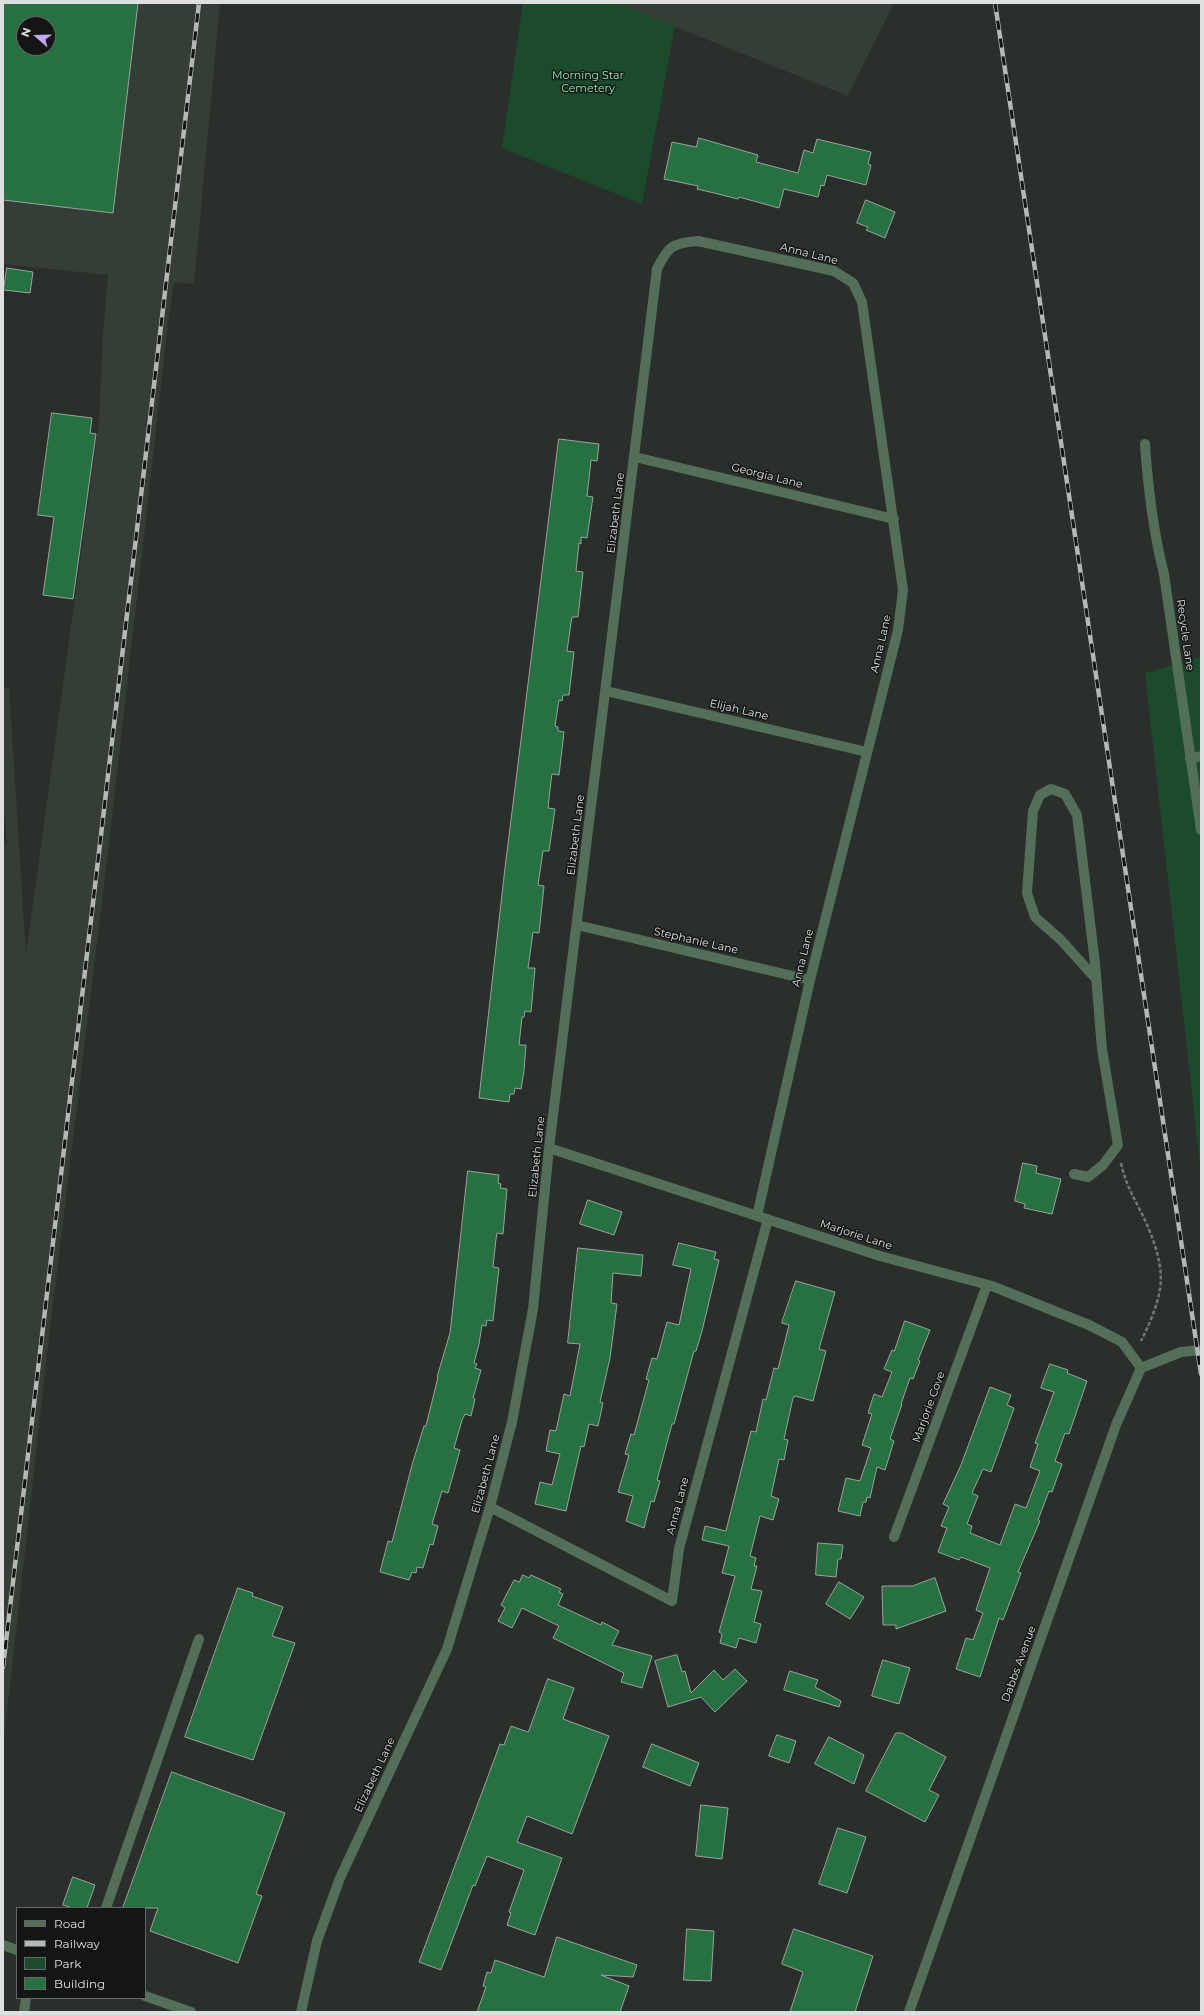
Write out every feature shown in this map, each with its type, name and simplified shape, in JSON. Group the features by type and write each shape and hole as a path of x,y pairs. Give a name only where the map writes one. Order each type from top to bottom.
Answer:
{"street":[{"name":"Anna Lane","path":"657,269 665,252 679,243 698,241 834,270 852,283 862,302 904,590 898,630 810,980 756,1216"},
{"name":"Elizabeth Lane","path":"301,2012 317,1941 340,1878 447,1649 490,1506 512,1422 533,1309 549,1148 657,269"},
{"name":"Recycle Lane","path":"1145,444 1148,495 1156,541 1164,574 1201,830"},
{"name":"Georgia Lane","path":"635,457 894,519"},
{"name":"Elijah Lane","path":"606,691 867,752"},
{"path":"1190,759 1201,756"},
{"path":"1074,1174 1088,1177 1103,1165 1118,1145 1102,1049 1096,979 1083,857 1077,815 1065,794 1051,789 1040,795 1033,811 1027,892 1035,917 1062,940 1096,979"},
{"name":"Stephanie Lane","path":"577,924 810,980"},
{"name":"Marjorie Lane","path":"549,1148 880,1256 987,1285 1089,1325 1122,1342 1141,1368"},
{"name":"Anna Lane","path":"490,1506 672,1602 679,1549 768,1219"},
{"name":"Marjorie Cove","path":"894,1537 987,1285"},
{"path":"1141,1368 1181,1352 1201,1350"},
{"name":"Dabbs Avenue","path":"909,2012 1116,1425 1141,1368"},
{"path":"106,1907 199,1639"},
{"path":"3,1945 16,1950"},
{"path":"146,1996 191,2012"},
{"path":"24,2012 26,1999"}],"path":[{"path":"1118,1145 1125,1180 1144,1218 1158,1255 1161,1289 1150,1321 1141,1341"}],"shaded area":[{"path":"3,3 220,3 194,284 174,282 169,316 108,852 47,1354 3,1748 3,838 7,845 3,800 3,689 9,687 26,955 99,422 103,334 108,275 3,264"},
{"path":"616,3 894,3 848,96"}],"green space":[{"name":"Morning Star Cemetery","path":"523,3 616,3 675,26 642,204 502,148"},
{"path":"1201,657 1201,1175 1145,673"}],"building":[{"path":"3,3 138,3 113,213 3,200"},
{"path":"699,138 758,155 756,162 798,173 804,150 813,153 817,139 871,152 868,164 871,165 866,185 827,175 824,186 821,185 818,197 784,189 779,208 739,197 738,199 697,189 698,186 664,179 672,142 696,147"},
{"path":"866,200 895,212 885,238 866,230 868,227 857,223"},
{"path":"7,268 33,272 30,293 4,290"},
{"path":"52,413 92,418 90,433 96,434 73,599 43,595 54,517 38,515"},
{"path":"559,439 599,444 597,461 591,460 587,496 593,497 587,538 581,537 581,544 579,543 576,571 583,572 578,617 572,617 567,651 574,652 569,695 563,695 562,701 559,700 555,726 558,727 558,731 564,732 559,775 552,774 551,781 548,808 555,809 549,851 543,851 538,885 544,886 539,933 533,932 528,968 535,968 531,1012 525,1011 524,1017 522,1017 519,1045 526,1045 524,1071 521,1089 515,1088 514,1094 510,1094 509,1102 479,1098 505,868"},
{"path":"1023,1163 1037,1166 1036,1173 1061,1179 1052,1214 1024,1208 1025,1204 1015,1201"},
{"path":"468,1171 499,1175 498,1183 501,1184 500,1188 507,1189 503,1234 497,1233 493,1267 499,1268 493,1321 487,1320 486,1326 482,1325 474,1363 477,1364 475,1368 481,1370 473,1398 475,1399 471,1416 465,1414 462,1420 454,1448 460,1450 448,1493 442,1491 432,1524 438,1526 433,1545 430,1544 423,1568 417,1567 416,1573 412,1572 409,1580 380,1572 388,1541 392,1542 412,1465 424,1426 426,1426 437,1377 450,1333"},
{"path":"588,1200 622,1212 614,1235 580,1224"},
{"path":"679,1243 716,1252 714,1259 719,1260 702,1331 696,1351 694,1351 674,1424 672,1424 657,1480 660,1481 654,1502 651,1501 644,1528 626,1521 633,1496 618,1492 629,1455 625,1454 631,1434 634,1435 649,1380 646,1379 652,1358 657,1359 667,1322 679,1325 691,1269 673,1265"},
{"path":"578,1248 643,1255 641,1276 613,1273 611,1303 617,1304 610,1358 600,1402 603,1403 598,1426 589,1424 584,1447 581,1446 566,1511 535,1504 540,1482 552,1485 560,1454 546,1451 550,1430 556,1431 564,1394 570,1396 580,1344 568,1343"},
{"path":"796,1281 835,1292 819,1349 826,1351 813,1401 795,1396 793,1398 784,1439 788,1440 784,1460 779,1459 771,1496 779,1499 773,1520 760,1516 750,1556 756,1558 754,1566 757,1566 751,1589 762,1591 754,1622 761,1624 756,1643 739,1638 736,1648 720,1643 722,1634 719,1632 735,1576 722,1573 729,1546 702,1540 705,1526 726,1531 751,1431 756,1432 763,1399 766,1400 774,1368 778,1369 789,1325 782,1323"},
{"path":"905,1321 930,1330 918,1360 920,1361 913,1379 910,1378 901,1404 890,1439 894,1441 885,1470 877,1467 870,1498 867,1497 866,1502 863,1502 860,1516 838,1511 846,1478 860,1481 871,1448 862,1445 872,1414 868,1413 874,1394 882,1397 892,1372 884,1369 892,1350 894,1351"},
{"path":"1050,1364 1068,1370 1067,1373 1087,1381 1069,1434 1065,1433 1055,1461 1062,1464 1052,1492 1049,1491 1038,1520 1040,1521 1018,1572 1021,1573 1003,1620 999,1618 980,1677 956,1669 966,1638 973,1640 983,1613 976,1610 990,1568 961,1557 959,1560 938,1552 947,1528 941,1526 949,1507 943,1504 961,1465 990,1387 1011,1395 1007,1405 1014,1408 991,1472 983,1469 972,1493 978,1496 967,1524 972,1526 970,1533 1000,1545 1015,1504 1026,1508 1040,1471 1030,1467 1038,1444 1035,1443 1054,1392 1041,1388"},
{"path":"818,1543 843,1545 841,1559 838,1559 836,1577 816,1575"},
{"path":"523,1575 529,1578 531,1575 561,1589 559,1592 563,1594 558,1605 601,1625 602,1622 619,1631 612,1645 652,1656 642,1688 621,1682 624,1673 553,1638 559,1626 522,1608 512,1628 498,1621 505,1608 501,1605 514,1580 519,1582"},
{"path":"935,1578 946,1611 896,1629 896,1625 883,1625 882,1586 912,1586"},
{"path":"839,1582 864,1597 850,1619 826,1604"},
{"path":"238,1588 253,1593 252,1596 283,1607 272,1636 295,1643 253,1760 185,1737"},
{"path":"677,1655 682,1672 685,1671 691,1693 714,1670 723,1680 735,1669 747,1681 715,1712 701,1697 668,1707 655,1661"},
{"path":"883,1660 910,1668 899,1704 872,1696"},
{"path":"790,1671 818,1680 815,1687 841,1701 839,1707 784,1690"},
{"path":"548,1679 574,1688 563,1719 609,1736 572,1834 527,1816 517,1842 562,1858 535,1935 507,1925 511,1913 509,1912 524,1870 487,1856 475,1886 473,1885 441,1970 419,1962 500,1744 504,1745 511,1726 528,1732"},
{"path":"896,1733 902,1733 946,1757 929,1790 939,1795 925,1822 866,1791"},
{"path":"777,1735 796,1741 789,1763 769,1756"},
{"path":"829,1737 864,1755 854,1784 815,1764"},
{"path":"652,1744 699,1763 690,1786 643,1767"},
{"path":"172,1772 285,1813 256,1894 262,1896 238,1963 150,1931 158,1908 123,1907"},
{"path":"701,1805 728,1808 722,1859 696,1856"},
{"path":"838,1828 866,1837 847,1893 819,1884"},
{"path":"73,1877 95,1885 87,1907 69,1907 63,1905"},
{"path":"687,1929 714,1931 711,1981 684,1980"},
{"path":"794,1929 873,1956 855,2012 790,2012 803,1972 782,1964"},
{"path":"557,1937 637,1965 633,1977 601,1975 629,1986 620,2012 477,2012 486,1987 483,1986 487,1972 491,1973 495,1960 544,1977"}],"railway":[{"path":"3,1667 199,3"},
{"path":"995,3 1201,1374"}]}
